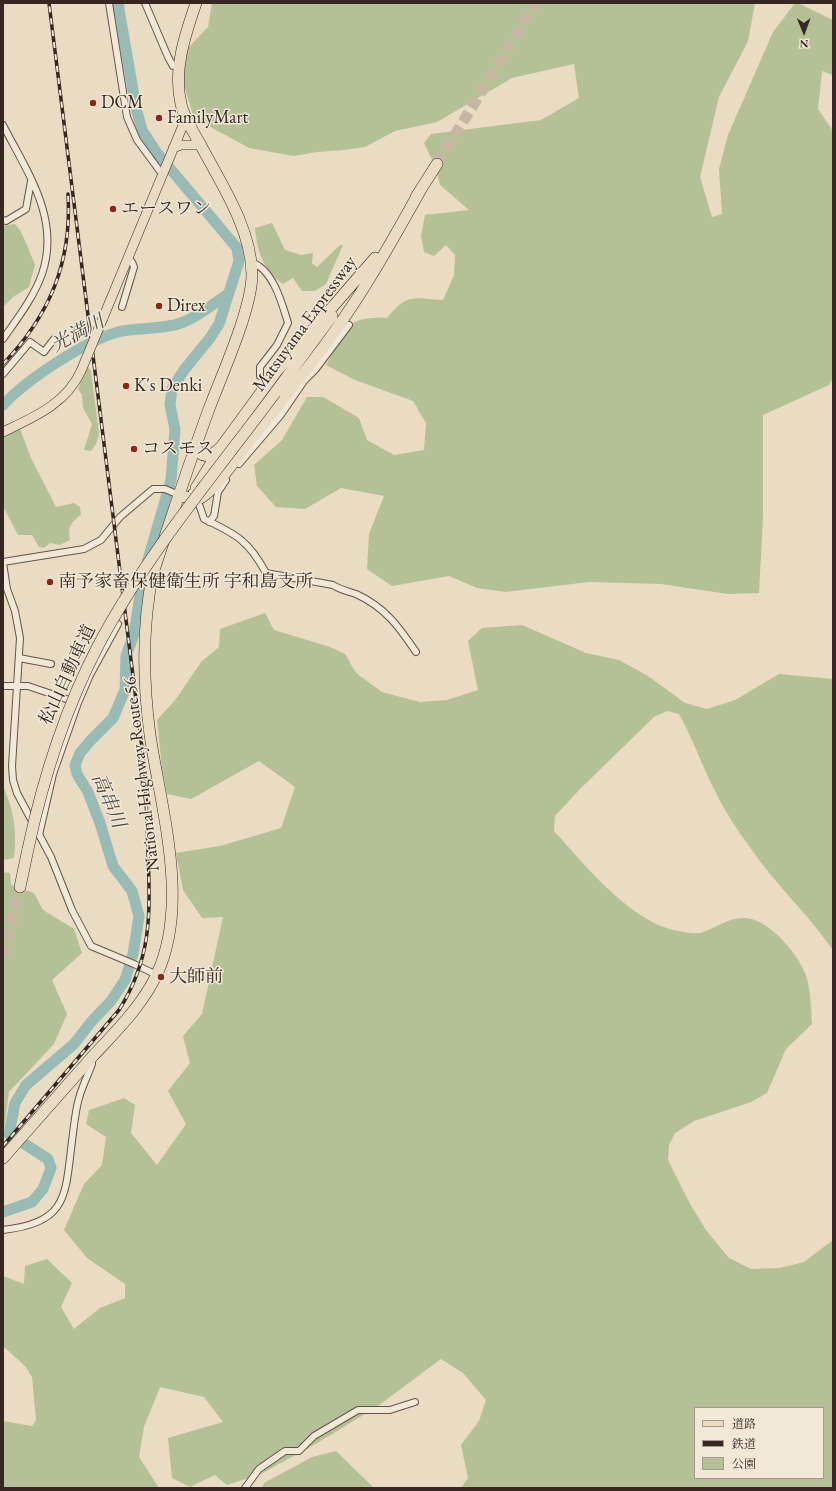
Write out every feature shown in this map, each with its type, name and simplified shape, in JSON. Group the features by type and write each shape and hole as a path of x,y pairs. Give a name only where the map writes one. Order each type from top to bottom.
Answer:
{"highway":[{"name":"National Highway Route 56","path":"3,1158 137,1006 157,975 170,928 172,888 170,860 148,713 145,656 146,616 153,573 176,493 195,446 248,299 252,284 251,262 243,231 186,118 181,104 179,68 185,34 196,3"},
{"name":"Matsuyama Expressway","path":"195,497 275,393 375,258 437,164"},
{"path":"176,493 202,498 210,491 352,307 381,260 420,191"},
{"path":"195,446 199,453 209,456 215,453 276,372 375,258"},
{"path":"195,497 224,443"},
{"name":"松山自動車道","path":"20,887 39,801 58,736 88,667 108,628 133,588 195,497"}],"main road":[{"path":"3,432 60,401 73,386 81,371 186,118"},
{"path":"171,152 181,145 200,145"}],"street":[{"path":"109,3 127,117 137,140 163,173"},
{"path":"145,3 168,57 173,66 179,68"},
{"path":"3,125 41,200 47,224 46,262 36,288 3,340"},
{"path":"3,220 6,221 26,209 31,181"},
{"path":"122,307 134,267 128,258"},
{"path":"251,262 258,264 276,287 282,300 288,323 277,345 260,367 260,376"},
{"path":"210,522 214,516 218,492 233,470 304,381 315,370 349,325"},
{"path":"3,374 30,342 44,352 54,339"},
{"path":"157,975 91,946 39,835 17,793 13,780 12,766 20,638 17,620 5,589 3,563 84,549 101,540 120,516 153,490 165,489 176,493"},
{"path":"195,497 204,519 241,538 257,556 266,573 270,575 333,585 340,590 355,594 387,613 416,652"},
{"path":"39,835 54,774 78,703 90,675 118,624"},
{"path":"19,658 51,664"},
{"path":"3,686 28,686 78,703"},
{"path":"3,1230 19,1228 39,1222 49,1216 59,1205 68,1178 79,1098 92,1064 92,1057"},
{"path":"245,1488 259,1469 285,1451 299,1451 314,1436 358,1410 390,1410 415,1402"}],"green space":[{"path":"212,3 755,3 748,41 719,97 700,177 712,217 722,214 719,169 728,135 773,32 795,3 798,3 833,20 833,75 822,71 818,109 833,131 833,378 829,385 763,415 763,518 759,593 728,594 661,584 589,582 505,592 477,588 449,576 392,586 367,569 369,534 384,496 341,488 305,509 276,507 257,486 254,465 282,440 307,397 323,397 359,418 367,440 394,455 424,450 426,423 413,401 355,380 326,365 342,335 347,328 354,323 362,319 387,318 400,304 412,299 425,298 443,300 454,275 455,255 446,245 434,256 424,252 421,236 425,215 469,210 440,185 435,166 424,143 431,134 541,120 579,98 574,64 512,78 437,122 395,131 365,147 294,156 249,148 194,118 183,82 187,49 208,27"},
{"path":"272,223 285,250 301,255 313,253 312,263 317,267 340,245 343,245 326,284 315,291 302,291 293,278 283,284 270,273 259,252 255,228"},
{"path":"15,224 24,237 35,265 29,287 13,297 3,307 3,226"},
{"path":"88,367 91,371 99,434 96,444 91,451 84,450 92,424 83,408 82,395 78,389"},
{"path":"20,429 31,458 56,507 74,503 80,507 81,515 74,520 70,528 70,540 60,545 50,543 44,548 39,547 32,535 18,535 3,506 3,437"},
{"path":"265,613 274,630 330,647 345,654 356,673 382,692 420,702 447,700 478,690 468,641 482,628 522,625 586,653 619,660 648,676 685,703 707,709 735,700 779,674 833,679 833,950 823,936 769,873 735,826 706,772 679,714 667,711 654,717 580,789 555,816 554,831 614,894 641,915 656,924 680,931 699,933 734,919 745,918 755,920 774,932 783,941 791,950 804,970 811,1002 812,1024 786,1049 767,1093 751,1102 694,1121 675,1133 669,1145 668,1160 690,1204 706,1230 729,1258 751,1269 780,1268 804,1262 833,1240 833,1488 461,1488 468,1478 461,1445 479,1421 486,1400 463,1373 441,1359 378,1406 319,1442 261,1474 227,1485 215,1475 190,1487 172,1478 168,1438 223,1422 204,1397 160,1387 144,1427 139,1457 159,1488 3,1488 3,1421 32,1426 36,1420 32,1377 25,1366 3,1346 3,1276 24,1284 25,1266 47,1259 72,1283 61,1307 74,1329 100,1308 125,1298 125,1284 87,1258 64,1230 84,1184 102,1165 106,1137 86,1124 89,1110 124,1098 135,1105 131,1133 157,1165 186,1124 168,1091 190,1063 183,1036 202,1014 223,917 202,918 183,890 176,853 220,846 281,828 295,787 259,761 191,799 167,794 162,768 157,720 176,699 201,662 219,647 220,629"},
{"path":"3,786 12,812 15,838 14,858 3,860"},
{"path":"3,872 10,873 11,885 34,893 43,910 74,929 82,953 52,980 67,1014 54,1044 9,1092 3,1137"},
{"path":"336,1451 374,1488 262,1488 264,1483 312,1457"}],"waterway":[{"name":"高串川","path":"3,1212 32,1202 43,1189 51,1168 48,1159 9,1134 15,1103 26,1085 74,1044 91,1022 111,1001 125,980 133,954 139,916 132,891 113,866 100,823 88,792 77,774 75,765 80,753 113,718 125,690 126,656 134,634 143,577 171,480 175,429 170,405 172,389 184,370 210,338 219,324 239,261 237,248 157,153 142,130 136,108 118,3"},
{"name":"光満川","path":"3,405 26,384 41,373 73,352 89,344 118,332 134,329 166,327 181,323 199,314 228,294"}],"tunnel":[{"path":"437,164 536,3"},
{"path":"3,957 20,887"}],"railway":[{"path":"3,1146 119,1010 130,990 144,952 149,914 147,812 142,748 49,3"},
{"path":"3,364 34,326 55,286 62,265 66,242 68,194"}],"place":[{"name":"DCM","path":"93,103"},
{"name":"FamilyMart","path":"159,118"},
{"name":"エースワン","path":"113,209"},
{"name":"Direx","path":"159,306"},
{"name":"K's Denki","path":"126,386"},
{"name":"コスモス","path":"134,449"},
{"name":"南予家畜保健衛生所 宇和島支所","path":"50,582"},
{"name":"大師前","path":"161,977"}]}
